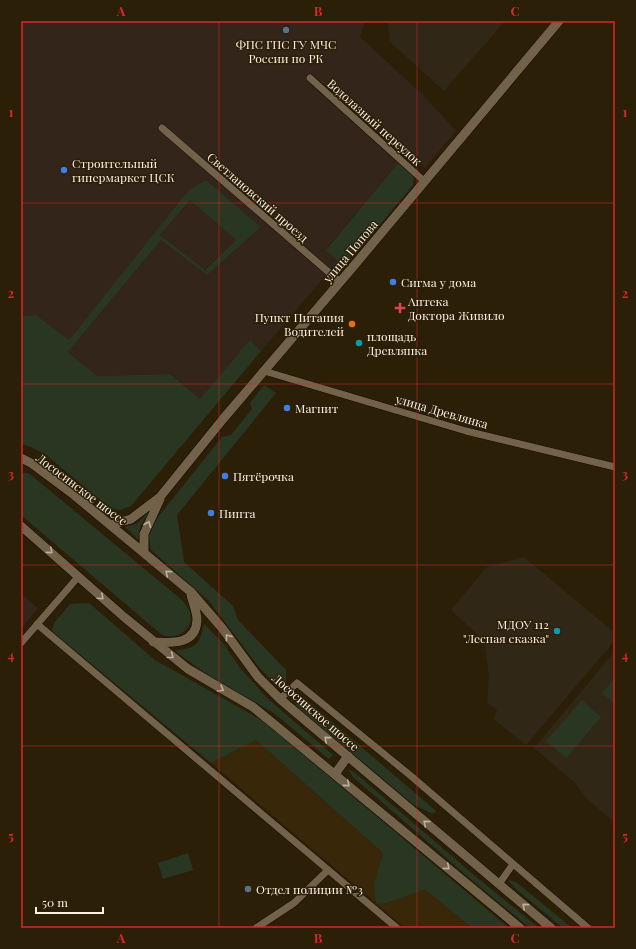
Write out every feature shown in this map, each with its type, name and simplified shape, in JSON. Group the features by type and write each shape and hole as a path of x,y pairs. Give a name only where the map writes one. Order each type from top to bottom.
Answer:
{"street":[{"name":"улица Попова","path":"111,525 131,519 160,497 264,371 559,21"},
{"name":"Водолазный переулок","path":"310,78 424,181"},
{"name":"Светлановский проезд","path":"162,128 340,282"},
{"name":"улица Древлянка","path":"264,371 466,431 615,466"},
{"name":"Лососинское шоссе","path":"21,458 31,463 111,525 191,592 222,628 258,676 280,699 551,928"},
{"path":"21,464 31,463"},
{"name":"улица Попова","path":"144,553 144,534 160,497"},
{"path":"21,526 153,642 188,669 252,707 520,928"},
{"path":"21,643 78,577"},
{"path":"153,642 180,642 190,638 196,629 197,618 191,592"},
{"path":"37,624 397,928"},
{"path":"280,699 297,683 411,776 588,928"},
{"path":"335,774 348,756"},
{"path":"499,884 513,864"},
{"path":"256,928 294,903 328,870"}],"shaded area":[{"path":"21,21 365,21 360,37 424,96 456,131 425,168 311,74 307,80 399,162 326,249 338,261 261,351 250,341 200,399 170,374 97,376 68,352 161,240 207,275 261,227 206,180 188,192 69,340 36,315 21,316"},
{"path":"391,21 505,21 444,91 390,42 388,25"},
{"path":"190,200 236,240 204,270 160,235"},
{"path":"524,557 615,633 615,640 526,745 494,719 497,710 487,702 489,676 484,641 451,610 487,567"},
{"path":"21,594 38,608 21,629"},
{"path":"615,651 615,823 587,799 575,783 534,748"},
{"path":"256,740 383,853 374,883 387,903 425,888 472,928 405,928 211,763"}],"green space":[{"path":"399,162 412,174 414,181 413,185 348,263 334,265 338,261 326,250"},
{"path":"206,180 261,227 207,275 161,240 68,352 97,376 170,374 200,399 250,340 261,351 131,506 120,510 110,508 45,454 21,444 21,316 36,315 69,340 188,191","holes":["190,200 236,240 205,270 160,235"]},
{"path":"264,385 276,393 177,515 184,562 233,606 238,620 286,670 286,682 274,683 258,666 209,601 151,550 149,535 158,517 222,437 231,435 252,409 250,403"},
{"path":"21,473 31,475 182,600 190,613 191,619 187,629 179,635 162,635 21,515"},
{"path":"151,509 141,524 138,539 125,527 138,523"},
{"path":"89,603 155,660 265,722 509,928 472,928 425,889 387,903 376,904 374,883 383,853 256,740 211,763 53,632 52,629 55,622 70,604"},
{"path":"204,624 223,643 240,668 267,698 333,755 329,759 274,713 205,673 175,651 188,648 196,644"},
{"path":"615,678 615,704 602,693"},
{"path":"297,696 303,697 436,811 433,814 414,805 296,706 294,700"},
{"path":"582,700 601,717 566,758 546,741"},
{"path":"348,769 354,772 475,876 539,928 530,928 473,881 353,777"},
{"path":"188,853 193,870 163,879 158,863"},
{"path":"508,880 516,882 572,928 563,928 515,888"}],"place":[{"name":"ФПС ГПС ГУ МЧС России по РК","path":"286,30"},
{"name":"Строительный гипермаркет ЦСК","path":"64,170"},
{"name":"Сигма у дома","path":"393,282"},
{"name":"Аптека Доктора Живило","path":"400,308"},
{"name":"Пункт Питания Водителей","path":"352,324"},
{"name":"площадь Древлянка","path":"359,343"},
{"name":"Магнит","path":"287,408"},
{"name":"Пятёрочка","path":"225,476"},
{"name":"Пинта","path":"211,513"},
{"name":"МДОУ 112 \"Лесная сказка\"","path":"557,631"},
{"name":"Отдел полиции №3","path":"248,889"}]}
